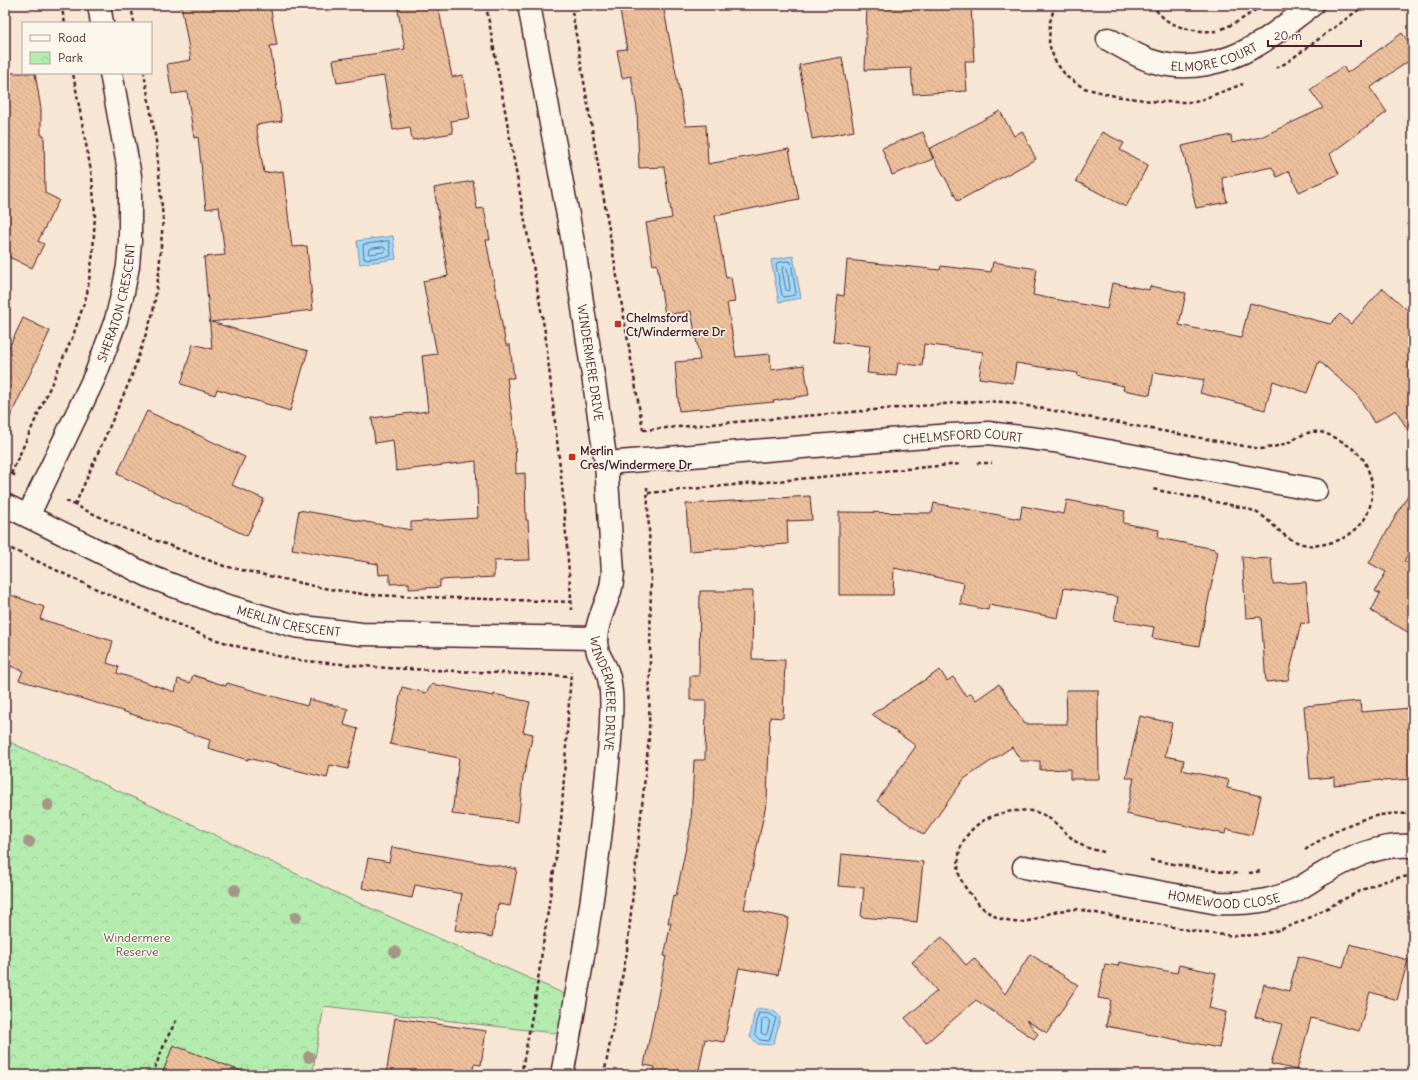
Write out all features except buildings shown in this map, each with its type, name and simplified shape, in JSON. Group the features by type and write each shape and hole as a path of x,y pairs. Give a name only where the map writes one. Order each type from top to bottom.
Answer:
{"street":[{"path":"99,5 102,22"},
{"name":"WINDERMERE DRIVE","path":"529,5 574,248 606,463 613,573 610,590 597,627 596,638 596,648 606,668 609,680 612,718 604,806 594,895 562,1075"},
{"name":"ELMORE COURT","path":"1108,39 1153,62 1173,67 1196,65 1232,57 1256,46 1312,5"},
{"name":"SHERATON CRESCENT","path":"28,516 95,376 116,320 128,266 130,241 130,176 111,74"},
{"name":"CHELMSFORD COURT","path":"606,463 988,433 1054,441 1316,490"},
{"name":"MERLIN CRESCENT","path":"5,505 151,576 221,604 295,626 361,634 596,638"},
{"name":"HOMEWOOD CLOSE","path":"1024,867 1218,903 1246,904 1271,899 1296,890 1346,861 1374,849 1400,845 1413,846"}],"path":[{"path":"61,5 65,22"},
{"path":"131,5 134,22"},
{"path":"486,5 545,332 562,485 572,610"},
{"path":"571,5 644,437"},
{"path":"1151,5 1166,20 1184,28 1217,31 1240,21 1263,5"},
{"path":"11,474 73,336 87,294 93,253 95,214 92,177 73,74"},
{"path":"5,471 19,477"},
{"path":"604,1075 627,951 649,738 651,573 647,480"},
{"path":"64,500 128,530 224,566 323,588 369,595 572,602"},
{"path":"521,1075 535,1000 560,822 571,672"},
{"path":"152,1075 166,1040 177,1019"}],"green space":[{"name":"Windermere Reserve","path":"5,740 179,818 343,896 576,999 570,1035 324,1006 312,1075 5,1075"}],"water":[{"path":"393,236 396,259 360,264 357,241"},
{"path":"793,256 801,298 779,302 771,260"},
{"path":"758,1008 777,1013 779,1016 780,1019 774,1042 771,1045 758,1044 750,1037 754,1014"}],"place":[{"name":"Chelmsford Ct/Windermere Dr","path":"618,324"},
{"name":"Merlin Cres/Windermere Dr","path":"572,457"}]}
